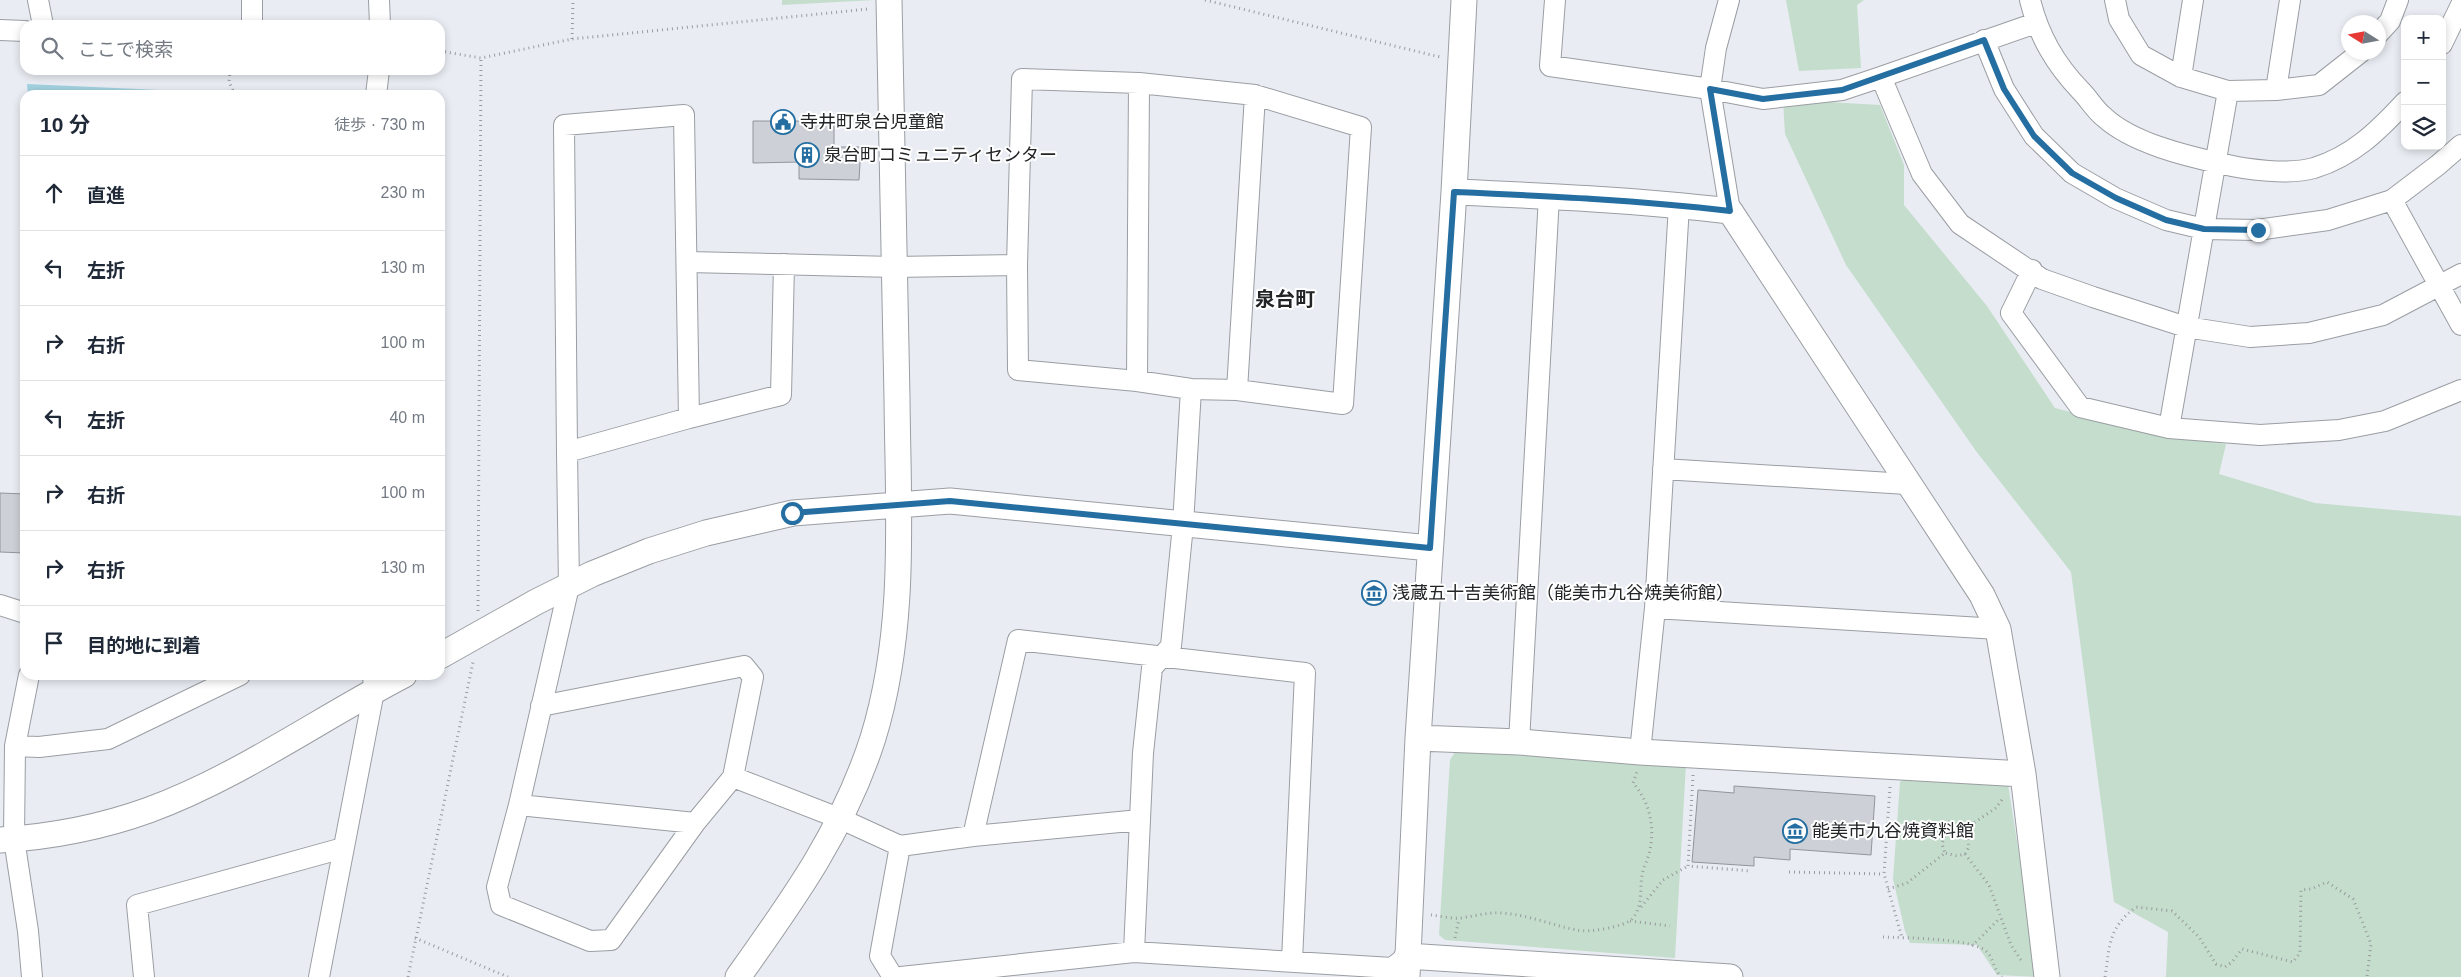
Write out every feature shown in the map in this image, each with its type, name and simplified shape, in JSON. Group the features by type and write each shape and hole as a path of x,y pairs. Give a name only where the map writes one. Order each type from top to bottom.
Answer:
{"street":[{"path":"38,0 42,20"},
{"path":"252,0 252,20"},
{"path":"379,0 380,20"},
{"path":"1407,967 1418,738 1454,192 1464,0"},
{"path":"1555,0 1550,66 1710,89 1763,99 1842,90 2036,23"},
{"path":"1729,0 1716,48 1710,89 1730,211 1907,484 1982,595 1998,629 2023,774 2036,972"},
{"path":"2030,0 2036,23 2044,41 2062,71 2104,118 2127,133 2157,146 2246,169 2312,168 2342,156 2377,133 2402,105"},
{"path":"2115,0 2119,19 2141,56 2180,77 2228,91 2276,90 2319,85 2351,60"},
{"path":"2180,77 2193,0"},
{"path":"2276,90 2290,0"},
{"path":"2386,25 2390,21 2398,0"},
{"path":"738,977 807,880 841,819 873,737 894,644 897,608 898,505 894,267 882,4"},
{"path":"2446,36 2461,5"},
{"path":"0,30 20,31"},
{"path":"1984,40 2004,89 2034,136 2072,173 2116,198 2166,220 2204,229 2258,230 2328,220 2392,200 2461,145"},
{"path":"377,90 378,75"},
{"path":"1881,77 1922,174 1960,224 2032,270 2042,279 2186,327 2250,337 2309,333 2383,315 2461,274"},
{"path":"1022,79 1139,83 1255,94 1361,127 1343,404 1237,390 1191,389 1137,381 1018,370 1017,265 1022,79"},
{"path":"1137,381 1139,83"},
{"path":"2169,428 2228,91"},
{"path":"1237,390 1255,94"},
{"path":"541,706 744,666 753,677 733,777 695,823 611,940 590,941 501,906 497,887 519,805 541,706 569,586 564,124 684,115 688,262 689,418"},
{"path":"1454,192 1549,196 1679,205 1730,211"},
{"path":"1519,742 1549,196"},
{"path":"2392,200 2461,325"},
{"path":"1640,752 1655,608 1679,205"},
{"path":"688,262 894,267 1017,265"},
{"path":"567,452 781,395 784,264"},
{"path":"2032,270 2011,314 2080,407 2169,428 2260,435 2339,430 2386,421 2461,390"},
{"path":"1134,952 1143,752 1152,668 1171,646 1183,525 1191,389"},
{"path":"1663,469 1907,484"},
{"path":"445,653 536,602 649,550 742,524 792,513 950,501 1430,548"},
{"path":"0,604 20,611"},
{"path":"1655,608 1998,629"},
{"path":"973,836 1018,640 1305,673 1292,961"},
{"path":"28,680 16,746 7,839 28,931 32,977"},
{"path":"16,746 39,747 108,739 230,680"},
{"path":"7,839 103,824 149,810 206,784 373,683"},
{"path":"319,977 373,683"},
{"path":"1418,738 1519,742 1640,752 2023,774"},
{"path":"733,777 841,819 900,846 973,836 1140,820"},
{"path":"519,805 695,823"},
{"path":"893,977 880,956 900,846"},
{"path":"144,977 137,905 343,848"},
{"path":"901,977 1134,952 1392,968 1730,977"}],"path":[{"path":"572,39 573,0"},
{"path":"1205,0 1461,62"},
{"path":"445,53 481,58 572,39 882,4"},
{"path":"408,977 477,636 481,58"},
{"path":"230,75 229,82 233,90"},
{"path":"1640,752 1640,768 1633,783 1646,804 1650,816 1652,837 1649,856 1641,873 1640,908"},
{"path":"1688,866 1694,755"},
{"path":"1892,766 1884,874 1902,938"},
{"path":"1966,828 1996,808 2023,774"},
{"path":"1945,853 1942,844 1948,822 1966,828"},
{"path":"1945,853 1957,856 1965,854 1969,847 1966,828"},
{"path":"1888,889 1907,883 1945,853"},
{"path":"1965,854 1989,886 2011,945 2036,972"},
{"path":"1630,921 1663,880 1688,866 1751,871"},
{"path":"1789,872 1884,874"},
{"path":"2106,977 2114,929 2122,918 2136,907 2172,911 2199,937 2216,964 2225,967 2232,962 2242,949 2252,949 2292,962 2300,953 2301,890 2312,889 2327,882 2353,899 2371,944 2367,977"},
{"path":"1410,914 1459,919 1490,912 1522,914 1578,931 1610,928 1630,921 1670,926"},
{"path":"1972,946 1988,932 2000,917"},
{"path":"1883,937 1965,943 1984,950 1989,955 1995,972 2002,977"},
{"path":"416,938 508,977"}],"green space":[{"path":"782,0 875,0 782,5"},
{"path":"1786,0 1864,0 1857,5 1861,68 1799,71"},
{"path":"1790,97 1828,102 1880,105 1904,165 1904,205 1987,306 2055,408 2156,434 2226,444 2219,474 2315,503 2461,516 2461,977 2166,977 2168,932 2114,902 2071,572 1976,451 1846,265 1785,134 1783,100"},
{"path":"1455,752 1686,764 1675,958 1445,940 1439,935 1450,760"},
{"path":"1906,777 2008,784 2038,977 1997,975 1977,945 1910,943 1905,931 1893,879 1900,782"}],"water":[{"path":"27,84 160,90 28,90"}],"building":[{"name":"泉台町コミュニティセンター","path":"753,121 834,121 834,147 861,147 859,180 799,179 799,162 753,163"},
{"path":"0,493 20,494 20,553 0,552"},
{"path":"1734,786 1875,796 1871,855 1790,849 1790,860 1754,857 1754,866 1692,862 1698,790 1734,793"}],"place":[{"name":"寺井町泉台児童館","path":"783,122"},
{"name":"泉台町コミュニティセンター","path":"807,155"},
{"name":"浅蔵五十吉美術館（能美市九谷焼美術館）","path":"1374,593"},
{"name":"能美市九谷焼資料館","path":"1795,831"}],"district":[{"name":"泉台町","path":"1285,299"}],"route":[{"path":"792,513 950,501 1430,548 1454,192 1549,196 1679,205 1730,211 1710,89 1763,99 1842,90 1984,40 2004,89 2034,136 2072,173 2116,198 2166,220 2204,229 2258,230"}]}
